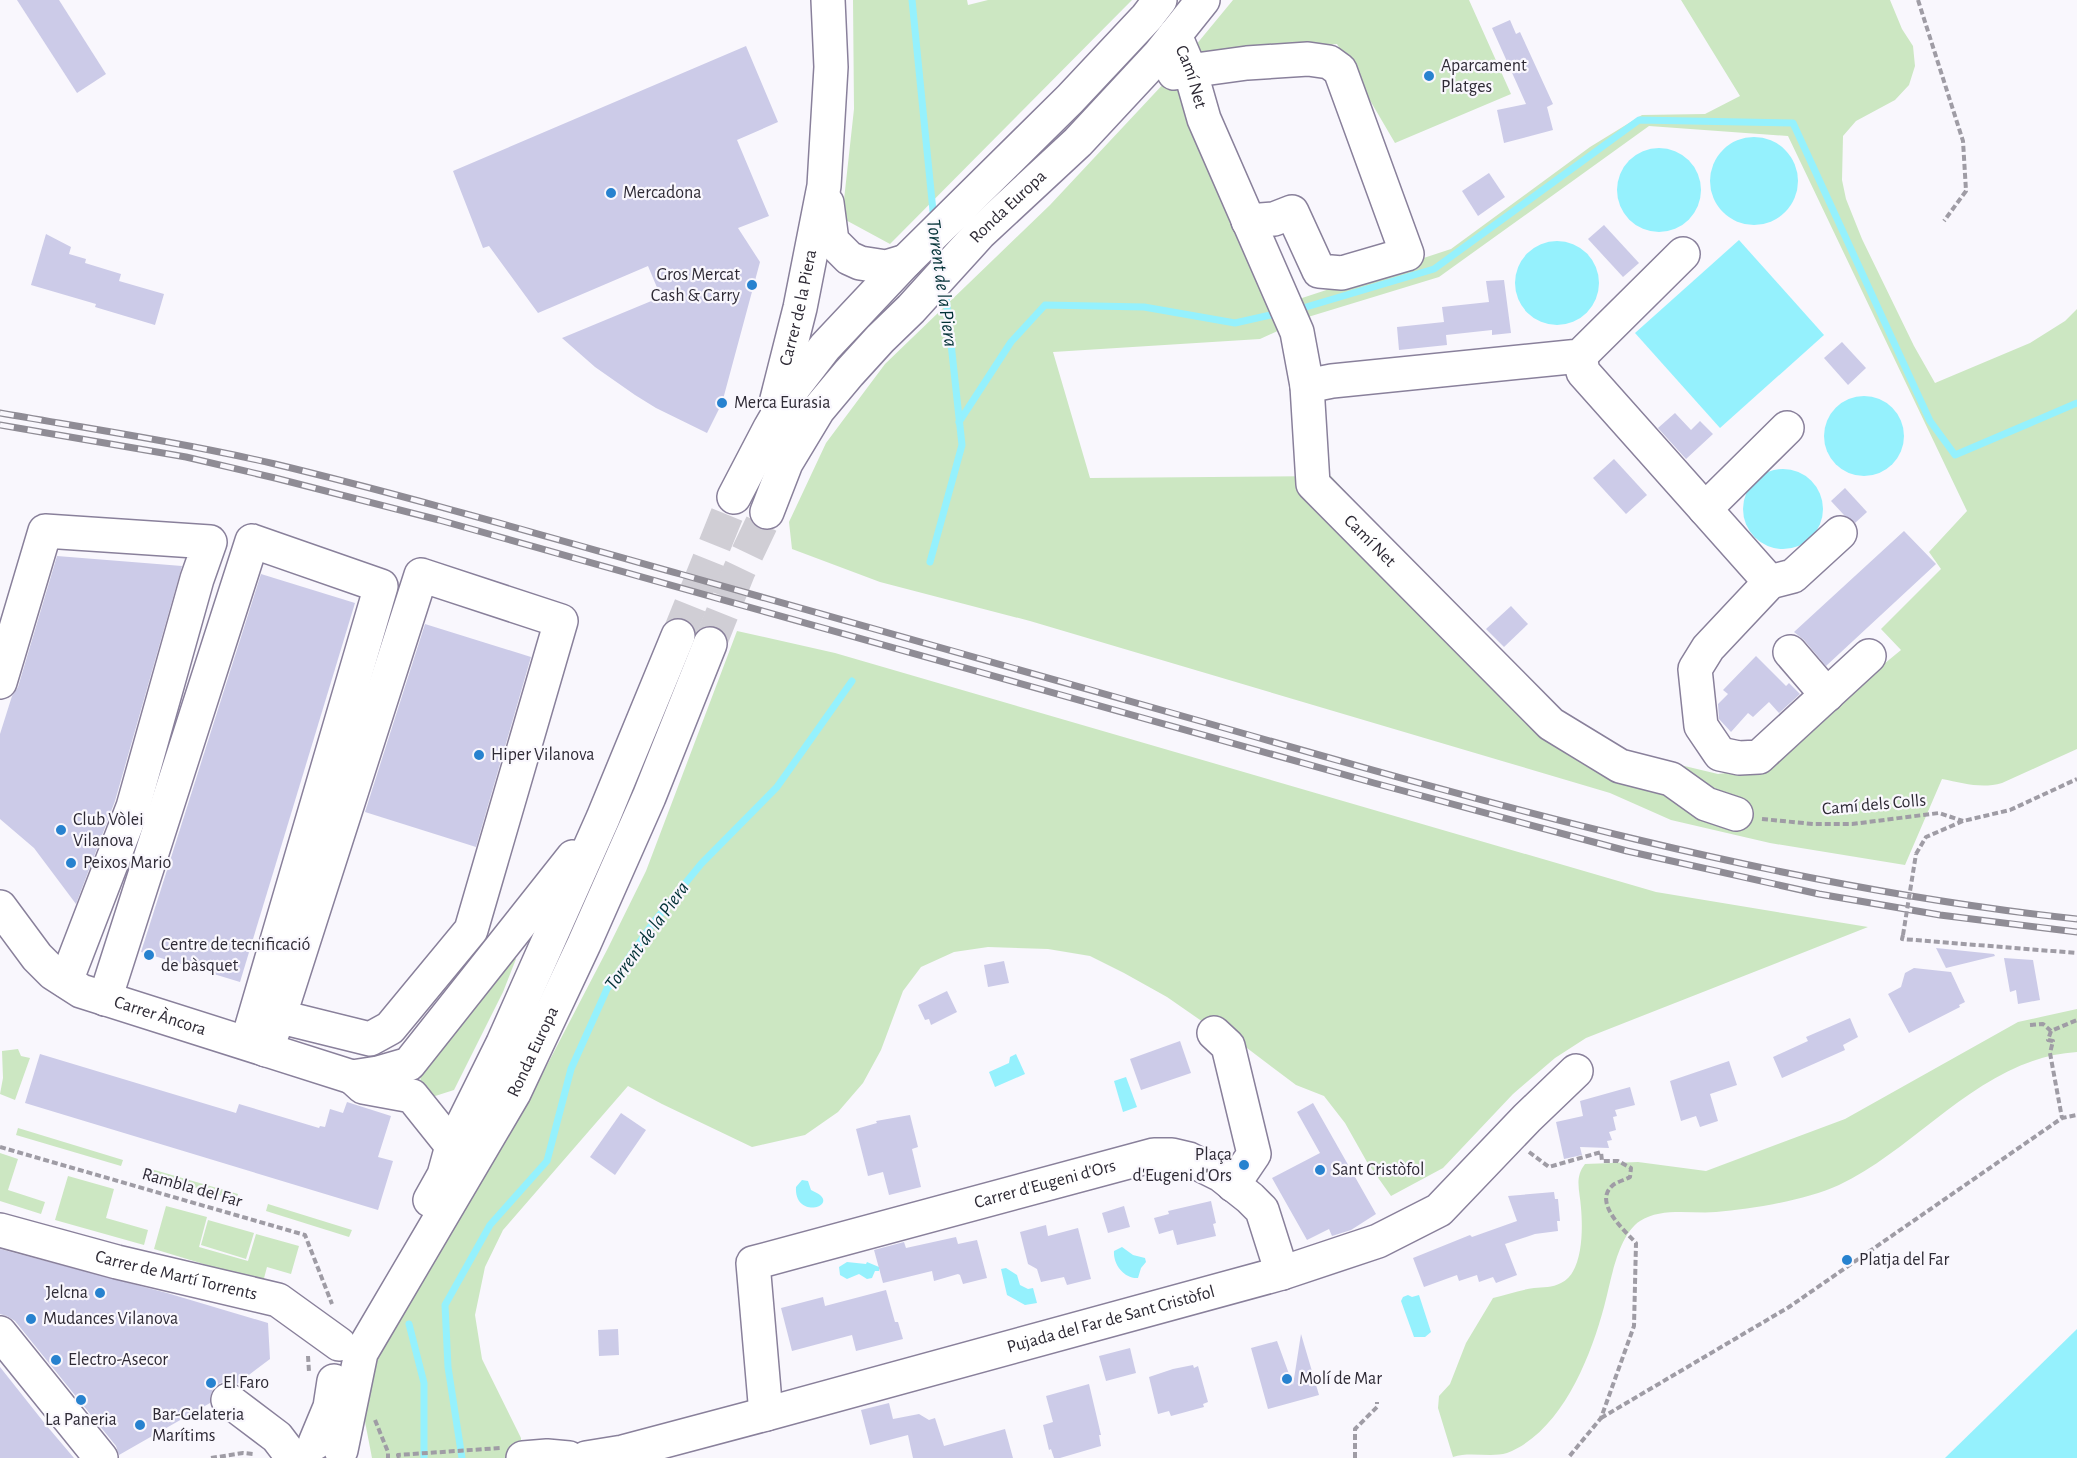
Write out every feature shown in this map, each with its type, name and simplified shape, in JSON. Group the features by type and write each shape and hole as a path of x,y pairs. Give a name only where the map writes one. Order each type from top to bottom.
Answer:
{"street":[{"name":"Carrer de la Piera","path":"770,428 800,308 825,186 831,67 828,0"},
{"name":"Ronda Europa","path":"734,497 794,387 825,347 980,187 1070,99 1147,17 1160,0"},
{"name":"Ronda Europa","path":"766,512 786,463 818,410 880,339 911,309 980,233 1078,142 1175,58 1203,0"},
{"name":"Camí Net","path":"1175,58 1297,332 1307,386 1313,484 1551,724 1620,766 1671,779 1706,804 1736,814"},
{"path":"1175,58 1247,63 1308,59 1329,62 1340,70 1407,254 1342,273 1319,271 1292,212 1274,219 1248,221"},
{"name":"Carrer de la Piera","path":"825,186 832,241 849,258 860,263 886,267 909,259"},
{"path":"1307,386 1332,381 1580,356 1683,254"},
{"path":"1580,356 1582,372 1770,582"},
{"path":"1705,510 1787,428"},
{"path":"0,682 45,531 210,542 197,579 134,807 66,981"},
{"path":"1840,533 1794,576 1770,582 1708,648 1695,669 1701,726 1720,754 1739,758 1759,757 1869,656"},
{"path":"105,999 252,541 381,586 310,823 256,1046"},
{"path":"256,1046 277,1016 287,994 421,575 561,621 471,930 390,1028 370,1039 277,1016"},
{"name":"Ronda Europa","path":"318,1453 330,1407 339,1344 418,1224 444,1175 452,1146 503,1043 603,818 678,636"},
{"name":"Ronda Europa","path":"318,1453 361,1353 514,1093 650,797 710,644"},
{"path":"1790,652 1827,695"},
{"path":"452,1146 411,1080 603,818"},
{"name":"Carrer Àncora","path":"0,908 37,957 53,973 81,991 352,1077 378,1073 411,1080"},
{"path":"1214,1033 1228,1046 1254,1154 1233,1185"},
{"name":"Pujada del Far de Sant Cristòfol","path":"586,1458 623,1452 766,1414 1282,1273 1378,1241 1439,1210 1527,1118 1576,1071"},
{"name":"Carrer d'Eugeni d'Ors","path":"766,1414 753,1263 1154,1155 1172,1155 1189,1159 1221,1174 1262,1210 1282,1273"},
{"name":"Carrer de Martí Torrents","path":"0,1230 117,1262 278,1300 339,1344"},
{"path":"0,1333 101,1458"},
{"path":"228,1401 277,1437 318,1453"}],"path":[{"path":"1918,0 1963,141 1966,191 1944,221"},
{"name":"Camí dels Colls","path":"1736,814 1813,824 1852,824 1939,813 1963,821 2010,810 2077,778"},
{"path":"1963,821 1926,837 1916,854 1902,939 2077,953"},
{"path":"2062,1118 2050,1053 2053,1041 2048,1040 2051,1031 2077,1020"},
{"path":"2030,1025 2043,1024 2051,1031"},
{"path":"1568,1458 1601,1418 1789,1306 2062,1118 2077,1115"},
{"name":"Rambla del Far","path":"0,1148 305,1234 332,1304"},
{"path":"1526,1149 1549,1167 1601,1152 1602,1161 1618,1161 1631,1168 1630,1178 1612,1185 1607,1194 1608,1209 1614,1220 1636,1243 1634,1326 1601,1418"},
{"path":"1355,1458 1354,1429 1377,1407 1377,1402"},
{"path":"375,1419 388,1452 388,1458"},
{"path":"398,1457 536,1455"}],"green space":[{"path":"853,0 967,0 968,5 988,0 1132,0 890,244 842,218 854,109"},
{"path":"1233,0 1469,0 1511,94 1395,143 1337,44 1198,58 1296,300 1451,249 1590,147 1642,115 1705,114 1740,96 1681,0 1890,0 1902,29 1913,46 1915,66 1909,85 1895,100 1856,121 1843,136 1842,180 1846,199 1862,239 1914,346 1935,383 2030,343 2065,321 2077,309 2077,749 1994,785 1965,784 1942,779 1905,865 1770,843 1671,820 1610,793 1030,621 880,582 792,549 789,522 826,443 885,364 1050,205 1167,80","holes":["1649,126 1788,136 1967,511 1929,552 1941,569 1881,629 1901,650 1756,769 1718,774 1630,753 1576,730 1445,600 1331,476 1090,478 1053,352 1260,339 1308,317 1439,277"]},
{"path":"737,631 835,653 1656,892 1868,927 1586,1038 1555,1058 1513,1094 1443,1168 1391,1196 1367,1162 1345,1123 1324,1096 1296,1085 1243,1045 1203,1022 1167,997 1090,956 1048,949 988,947 954,952 921,967 903,991 881,1050 863,1083 838,1112 805,1135 752,1147 628,1086 503,1230 485,1267 475,1315 482,1359 521,1438 521,1458 372,1458 362,1406 364,1383 478,1181 520,1117 608,948 646,871"},
{"path":"509,951 516,959 503,992 454,1090 432,1097 422,1088 418,1064"},
{"path":"2077,1009 2077,1052 2043,1058 2011,1070 1981,1086 1897,1149 1839,1185 1811,1195 1746,1209 1657,1214 1640,1221 1632,1228 1620,1248 1591,1349 1558,1411 1543,1429 1526,1443 1507,1453 1453,1457 1438,1408 1439,1396 1450,1384 1466,1343 1493,1298 1558,1285 1574,1270 1578,1261 1581,1239 1579,1180 1585,1164 1638,1162 1706,1171 1845,1119 2018,1022"},
{"path":"18,1049 21,1056 30,1058 15,1100 0,1094 3,1078 2,1051"},
{"path":"18,1128 123,1160 121,1166 16,1135"},
{"path":"0,1153 18,1159 8,1190 45,1202 41,1214 0,1201"},
{"path":"144,1167 238,1194 236,1200 142,1172"},
{"path":"68,1176 114,1189 106,1218 148,1230 144,1245 55,1220"},
{"path":"268,1204 352,1230 349,1237 266,1211"},
{"path":"166,1206 207,1217 199,1247 248,1261 256,1234 299,1246 291,1274 267,1267 263,1282 154,1249"},
{"path":"208,1220 254,1233 246,1259 201,1245"}],"water":[{"path":"1754,137 1779,144 1791,156 1798,181 1791,206 1779,218 1754,225 1729,218 1717,206 1710,181 1717,156 1729,144"},
{"path":"1659,148 1675,151 1689,160 1698,174 1701,190 1698,206 1689,220 1675,229 1659,232 1643,229 1629,220 1620,206 1617,190 1620,174 1629,160 1643,151"},
{"path":"1739,240 1824,335 1720,428 1635,333"},
{"path":"1557,241 1573,244 1592,260 1599,283 1596,299 1580,318 1557,325 1541,322 1522,306 1515,283 1518,267 1534,248"},
{"path":"1856,396 1872,396 1893,407 1904,428 1904,444 1893,465 1872,476 1856,476 1842,470 1830,458 1824,444 1824,428 1830,414 1842,402"},
{"path":"1783,469 1798,472 1811,481 1820,494 1823,509 1820,524 1811,537 1798,546 1783,549 1768,546 1755,537 1746,524 1743,509 1746,494 1755,481 1768,472"},
{"path":"1016,1054 1025,1074 995,1087 989,1072 1009,1063 1010,1057"},
{"path":"1126,1077 1137,1107 1123,1112 1114,1081"},
{"path":"802,1180 808,1181 811,1190 819,1194 823,1200 822,1204 807,1207 801,1203 797,1197 796,1187"},
{"path":"1122,1247 1133,1255 1145,1258 1146,1262 1138,1278 1128,1276 1117,1266 1114,1251"},
{"path":"847,1262 866,1264 867,1262 879,1267 879,1271 875,1271 872,1278 867,1279 859,1274 847,1279 840,1275 839,1267"},
{"path":"1006,1268 1017,1275 1020,1285 1028,1289 1033,1288 1037,1303 1025,1305 1007,1295 1001,1269"},
{"path":"1408,1295 1412,1297 1419,1295 1431,1332 1425,1337 1414,1337 1401,1301"},
{"path":"2077,1329 2077,1458 1945,1458"}],"building":[{"path":"17,0 59,0 106,74 77,93"},
{"path":"1510,20 1516,34 1520,32 1553,104 1547,107 1553,130 1504,143 1497,110 1526,104 1492,28"},
{"name":"Mercadona","path":"746,46 778,122 737,140 769,216 738,228 760,262 722,403 707,433 635,395 595,367 562,338 661,297 648,266 538,313 489,246 483,248 453,171"},
{"path":"1489,173 1505,197 1478,216 1462,191"},
{"path":"1604,225 1639,263 1623,277 1588,239"},
{"path":"46,234 71,247 69,254 86,259 85,263 121,274 119,281 164,294 155,325 95,307 96,304 31,285"},
{"path":"1504,280 1511,333 1492,335 1492,330 1446,335 1447,345 1399,350 1397,327 1444,322 1442,307 1489,302 1486,281"},
{"path":"1842,342 1866,368 1848,385 1824,358"},
{"path":"1675,413 1691,430 1700,421 1713,434 1686,459 1658,428"},
{"path":"1614,459 1647,495 1626,514 1593,478"},
{"path":"1845,488 1867,512 1855,523 1831,501"},
{"path":"1904,531 1936,564 1826,666 1794,632"},
{"path":"57,556 182,566 115,801 76,904 34,848 0,819 0,734 12,696 18,687"},
{"path":"261,574 355,603 240,982 141,952"},
{"path":"1511,606 1528,624 1504,647 1486,629"},
{"path":"425,624 531,657 476,847 365,812"},
{"path":"1756,656 1786,686 1789,683 1800,694 1779,713 1769,702 1753,717 1748,713 1731,732 1719,719 1718,704 1728,694 1723,690"},
{"path":"1936,948 1994,954 1995,956 1946,968"},
{"path":"2004,958 2033,960 2040,1000 2018,1004 2016,990 2010,992"},
{"path":"1004,961 1009,983 988,987 984,965"},
{"path":"1914,968 1951,972 1965,1002 1959,1005 1960,1007 1909,1033 1888,994 1901,987 1905,973"},
{"path":"947,991 957,1012 931,1025 929,1019 925,1020 918,1005"},
{"path":"1850,1018 1858,1037 1843,1045 1845,1050 1782,1078 1773,1057 1808,1041 1806,1037"},
{"path":"1180,1041 1191,1073 1141,1090 1130,1059"},
{"path":"40,1054 236,1113 239,1104 319,1128 320,1126 325,1127 330,1109 343,1113 347,1102 391,1116 378,1157 393,1161 378,1210 25,1103"},
{"path":"1729,1061 1737,1085 1710,1094 1718,1121 1700,1127 1696,1116 1681,1121 1670,1081"},
{"path":"1630,1087 1635,1105 1615,1110 1617,1116 1613,1117 1616,1130 1609,1132 1612,1140 1607,1141 1609,1148 1580,1147 1582,1155 1564,1159 1556,1122 1583,1116 1580,1101"},
{"name":"Sant Cristòfol","path":"1313,1103 1376,1214 1351,1230 1332,1236 1329,1229 1307,1240 1272,1178 1320,1153 1297,1112"},
{"path":"621,1113 646,1130 615,1175 590,1157"},
{"path":"910,1115 918,1147 912,1149 921,1187 889,1195 883,1172 868,1176 856,1129 877,1123 876,1121"},
{"path":"1554,1192 1555,1199 1558,1199 1560,1221 1557,1221 1558,1231 1535,1234 1505,1244 1517,1275 1496,1283 1493,1277 1479,1282 1477,1275 1459,1281 1457,1275 1424,1287 1413,1258 1470,1235 1472,1237 1517,1221 1508,1196"},
{"path":"1211,1201 1216,1223 1213,1224 1216,1236 1177,1245 1173,1230 1159,1234 1154,1218 1169,1214 1168,1211"},
{"path":"1124,1206 1130,1227 1108,1233 1102,1213"},
{"path":"1046,1225 1048,1236 1078,1228 1091,1279 1067,1285 1064,1277 1041,1282 1037,1269 1028,1264 1020,1232"},
{"path":"956,1237 958,1244 977,1240 987,1278 963,1284 958,1274 934,1281 932,1271 883,1283 874,1250 904,1242 906,1248"},
{"path":"0,1249 167,1293 268,1323 270,1359 237,1384 230,1381 220,1383 213,1389 210,1403 119,1455 116,1446 15,1321 0,1314"},
{"path":"886,1290 895,1322 898,1322 903,1339 856,1351 852,1335 792,1351 781,1308 823,1297 825,1306"},
{"path":"618,1329 619,1355 599,1356 598,1330"},
{"name":"Molí de Mar","path":"1301,1334 1319,1395 1268,1409 1251,1348 1277,1341 1293,1385"},
{"path":"1130,1348 1136,1373 1106,1381 1099,1356"},
{"path":"1193,1365 1194,1368 1198,1366 1208,1402 1203,1404 1204,1407 1171,1416 1169,1411 1158,1414 1149,1377"},
{"path":"0,1367 46,1425 74,1458 0,1458"},
{"path":"1089,1384 1101,1435 1099,1435 1101,1446 1054,1458 1051,1449 1049,1450 1043,1425 1053,1422 1046,1396"},
{"path":"889,1403 893,1419 919,1414 929,1420 935,1418 944,1446 1005,1429 1013,1458 913,1458 908,1435 870,1445 861,1410"}],"waterway":[{"name":"Torrent de la Piera","path":"912,0 934,221"},
{"path":"1296,310 1434,269 1639,120 1793,123 1930,421 1955,455 2077,403"},
{"name":"Torrent de la Piera","path":"930,562 962,445 945,288"},
{"path":"959,422 1011,342 1045,305 1144,307 1235,323 1279,313"},
{"name":"Torrent de la Piera","path":"462,1458 448,1367 445,1305 490,1225 547,1161 571,1069 607,989 653,923 701,864 777,787 852,681"},
{"path":"409,1324 424,1383 424,1458"}],"tunnel":[{"path":"678,636 734,497"},
{"path":"710,644 739,571 767,512"}],"railway":[{"path":"0,413 207,449 377,490 1422,784 1638,840 1747,865 1856,886 1966,905 2077,919"},
{"path":"0,425 186,457 439,520 1374,783 1627,851 1819,894 1940,915 2077,932"}],"place":[{"name":"Aparcament Platges","path":"1429,76"},
{"name":"Mercadona","path":"611,193"},
{"name":"Gros Mercat Cash & Carry","path":"752,285"},
{"name":"Merca Eurasia","path":"722,403"},
{"name":"Hiper Vilanova","path":"479,755"},
{"name":"Club Vòlei Vilanova","path":"61,830"},
{"name":"Peixos Mario","path":"71,863"},
{"name":"Centre de tecnificació de bàsquet","path":"149,955"},
{"name":"Plaça d'Eugeni d'Ors","path":"1244,1165"},
{"name":"Sant Cristòfol","path":"1320,1170"},
{"name":"Platja del Far","path":"1847,1260"},
{"name":"Jelcna","path":"100,1293"},
{"name":"Mudances Vilanova","path":"31,1319"},
{"name":"Electro-Asecor","path":"56,1360"},
{"name":"Molí de Mar","path":"1287,1379"},
{"name":"El Faro","path":"211,1383"},
{"name":"La Paneria","path":"81,1400"},
{"name":"Bar-Gelateria Marítims","path":"140,1425"}]}
